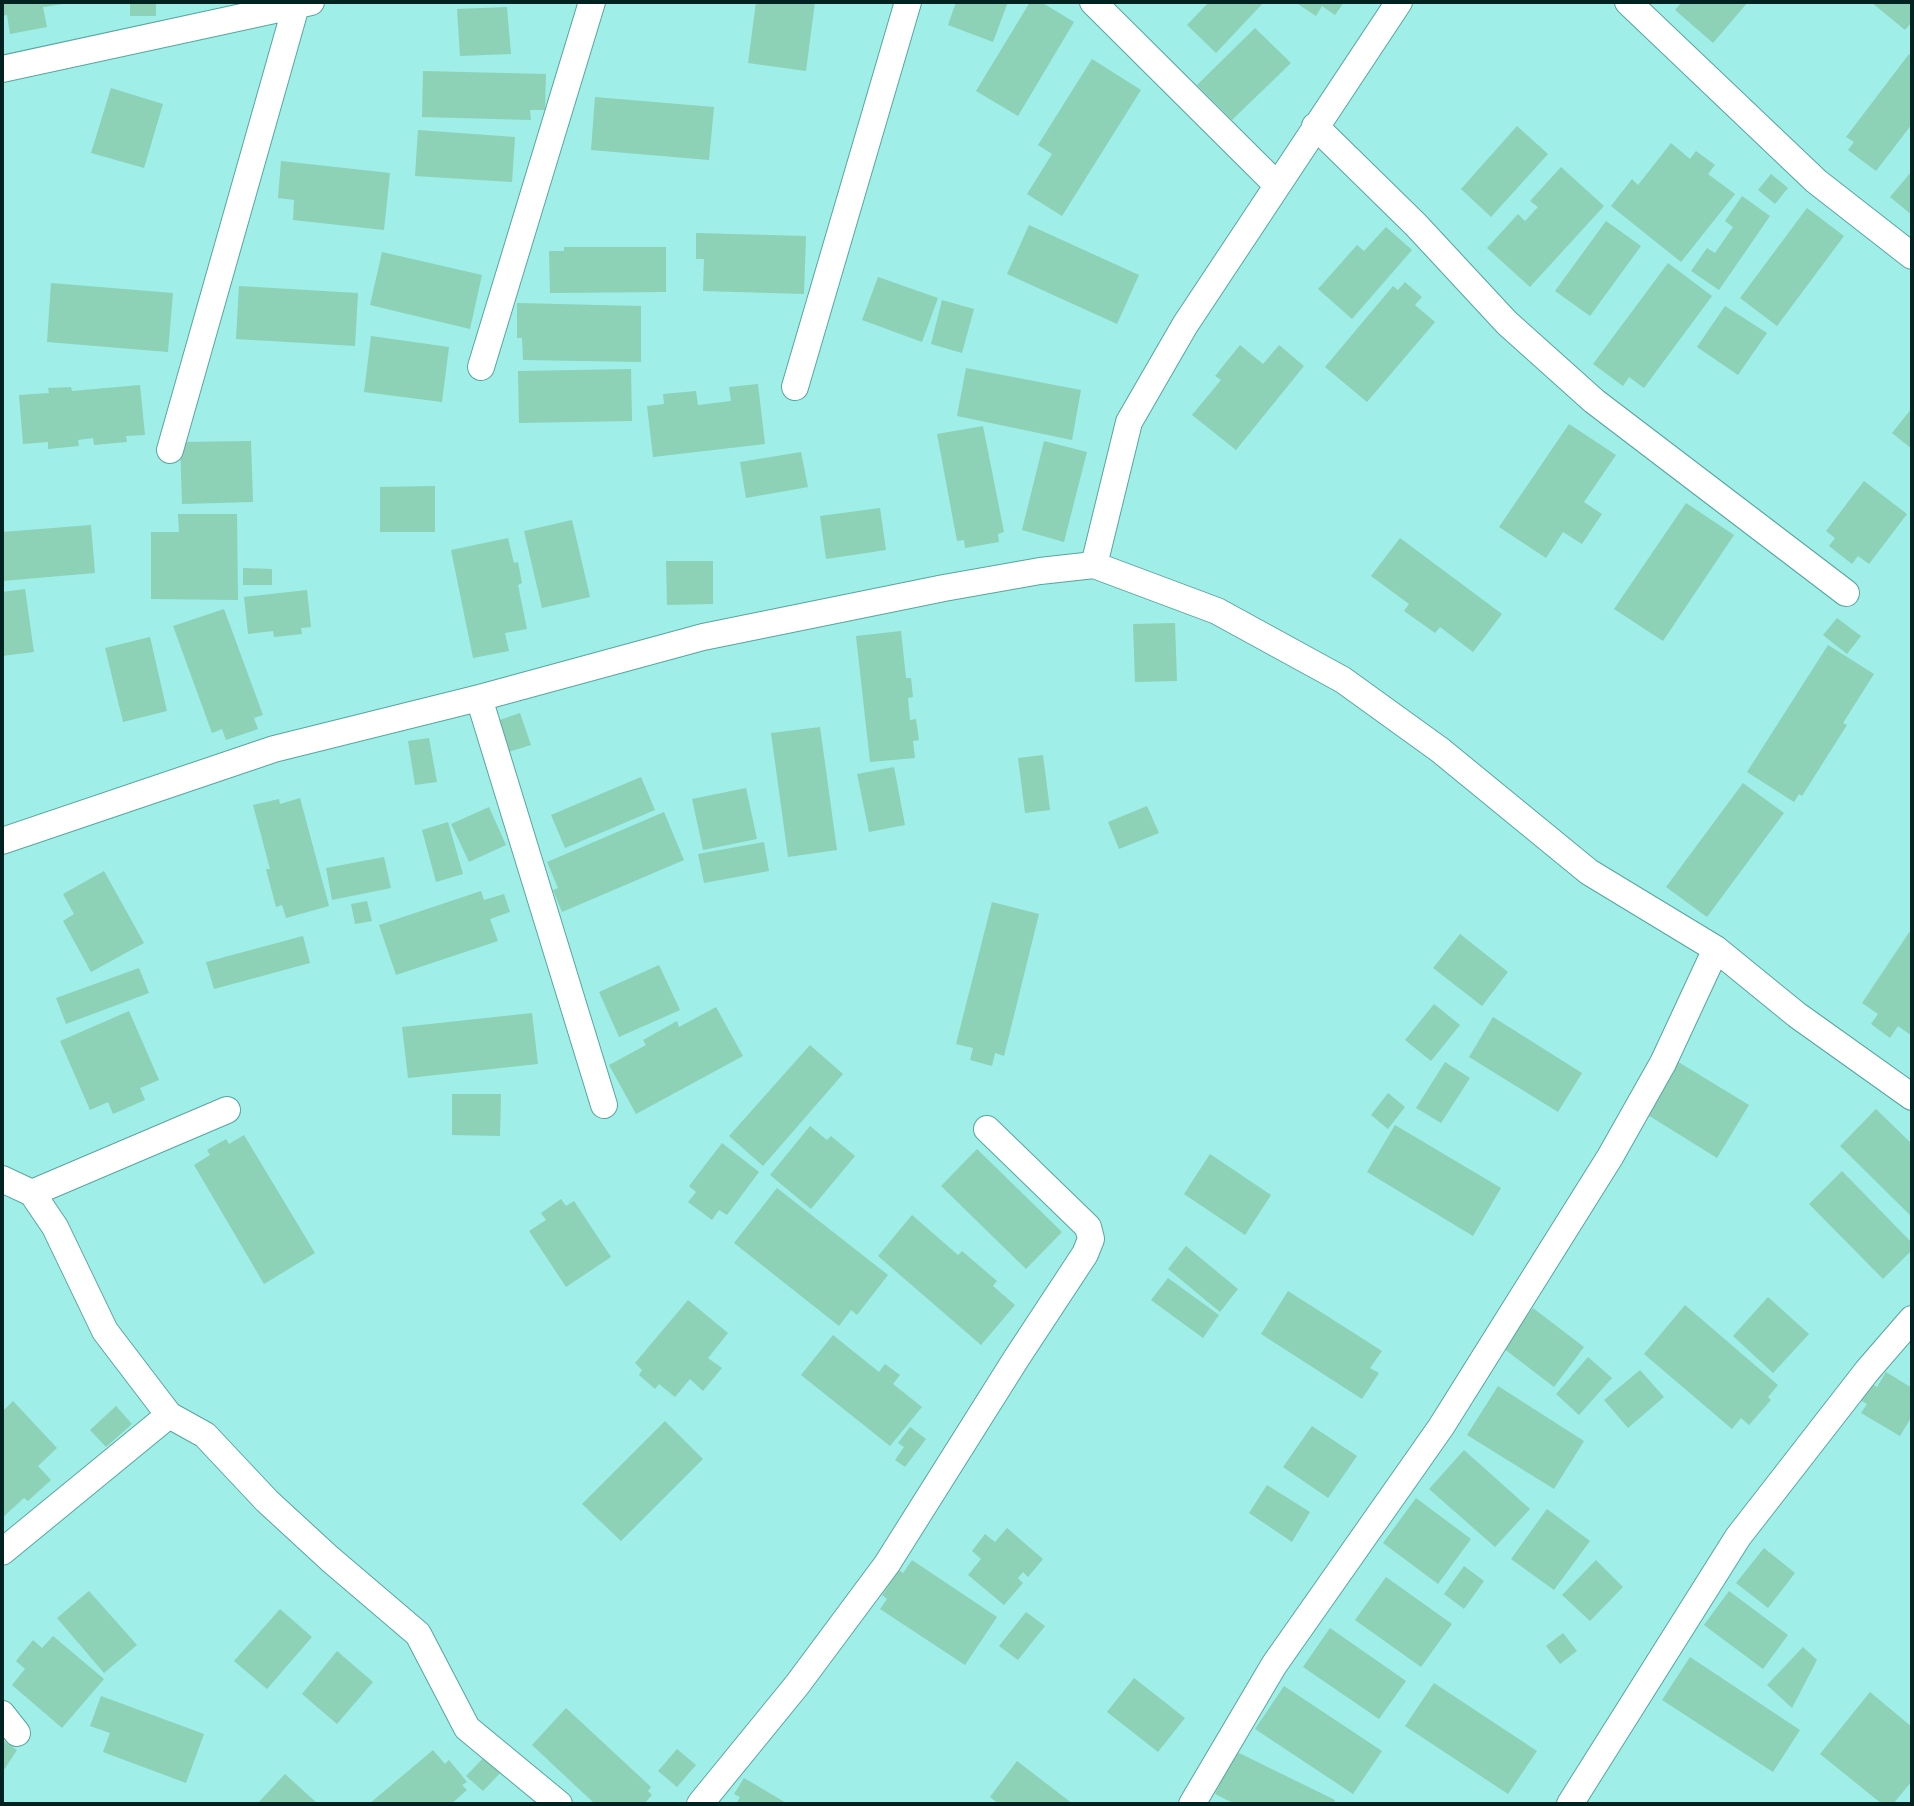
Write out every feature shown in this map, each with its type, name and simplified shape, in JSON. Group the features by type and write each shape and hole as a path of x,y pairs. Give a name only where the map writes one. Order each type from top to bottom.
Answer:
{"street":[{"path":"481,367 592,2"},
{"path":"795,387 908,2"},
{"path":"1093,2 1277,185"},
{"path":"1094,565 1129,422 1185,325 1399,2"},
{"path":"1628,2 1816,181 1912,256"},
{"path":"2,69 304,4 170,450"},
{"path":"1315,126 1416,225 1507,323 1594,401 1846,593"},
{"path":"2,841 274,749 479,698 703,637 944,588 1094,565 1217,611 1343,680 1440,750 1589,872 1716,949 1797,1015 1912,1097"},
{"path":"479,698 604,1105"},
{"path":"1192,1804 1274,1665 1441,1427 1610,1157 1663,1063 1716,949"},
{"path":"32,1193 227,1110"},
{"path":"700,1804 797,1685 887,1564 1085,1254 1091,1239 1088,1227 987,1129"},
{"path":"2,1179 32,1193 55,1227 105,1331 169,1415 205,1435 267,1501 418,1634 467,1728 559,1804"},
{"path":"1570,1804 1738,1537 1867,1371 1912,1319"},
{"path":"2,1552 169,1415"}],"building":[{"path":"2,2 63,4 43,7 47,27 10,34 7,15 2,16"},
{"path":"130,2 156,2 156,16 130,16"},
{"path":"756,2 815,2 806,71 748,63"},
{"path":"956,2 1008,2 993,42 948,25"},
{"path":"1030,2 1041,2 1074,22 1018,116 976,91"},
{"path":"1209,2 1264,2 1216,53 1187,25"},
{"path":"1295,2 1344,2 1335,15 1322,6 1316,16"},
{"path":"1682,2 1748,2 1713,43 1675,10"},
{"path":"1871,2 1912,2 1912,22 1905,30"},
{"path":"507,7 511,54 460,56 457,9"},
{"path":"1255,28 1291,63 1232,120 1197,85"},
{"path":"1909,54 1912,56 1912,124 1876,171 1848,150 1854,142 1846,137"},
{"path":"1092,59 1141,90 1062,216 1027,194 1052,154 1038,145"},
{"path":"423,71 546,74 545,110 530,110 531,120 422,117"},
{"path":"111,88 163,104 144,168 91,153"},
{"path":"595,97 714,107 709,160 591,150"},
{"path":"1517,126 1548,154 1491,217 1461,189"},
{"path":"418,130 515,137 512,182 415,176"},
{"path":"1671,143 1690,159 1696,151 1715,165 1708,174 1735,194 1681,262 1611,206 1632,179 1638,185"},
{"path":"281,161 390,173 384,230 293,220 294,200 278,198"},
{"path":"1561,167 1604,206 1530,287 1487,248 1518,214 1525,221 1538,207 1530,201"},
{"path":"1912,171 1912,215 1890,197"},
{"path":"1771,174 1788,188 1775,204 1758,190"},
{"path":"1742,196 1770,216 1719,290 1691,271 1707,248 1715,253 1733,227 1725,221"},
{"path":"1807,208 1844,236 1777,326 1740,298"},
{"path":"1606,221 1641,246 1590,316 1555,291"},
{"path":"1029,225 1139,275 1117,324 1007,274"},
{"path":"1386,227 1412,250 1352,319 1318,289 1357,245 1364,251"},
{"path":"696,233 806,236 804,294 703,291 704,259 696,259"},
{"path":"564,247 666,247 666,292 550,293 549,251 564,251"},
{"path":"382,252 482,275 470,329 370,305"},
{"path":"1668,263 1712,296 1644,388 1629,377 1623,386 1593,364"},
{"path":"878,277 938,298 922,342 862,320"},
{"path":"1405,282 1422,297 1415,305 1435,322 1367,402 1325,367 1393,286 1398,290"},
{"path":"51,283 173,293 168,352 47,342"},
{"path":"239,286 358,293 355,346 236,339"},
{"path":"942,300 974,309 962,353 931,344"},
{"path":"517,303 641,306 641,362 523,360 522,338 517,338"},
{"path":"1725,306 1767,333 1738,375 1697,347"},
{"path":"371,336 449,347 442,402 364,392"},
{"path":"1240,345 1263,364 1279,345 1304,366 1236,450 1192,415 1221,380 1215,376"},
{"path":"966,368 1081,390 1072,440 957,416"},
{"path":"631,369 632,421 519,423 518,371"},
{"path":"758,384 765,444 653,457 647,406 664,404 663,394 696,391 698,405 731,401 729,387"},
{"path":"140,385 145,435 126,436 127,442 94,445 93,438 78,440 79,446 48,449 48,442 23,444 19,395 49,393 48,388 71,387 72,391"},
{"path":"1912,408 1912,449 1892,433"},
{"path":"1569,424 1616,455 1584,502 1602,514 1582,544 1563,532 1546,558 1499,527"},
{"path":"983,426 1004,532 998,534 999,542 965,548 964,540 957,541 937,434"},
{"path":"251,441 253,502 182,504 180,442"},
{"path":"1044,441 1087,452 1064,542 1022,530"},
{"path":"801,452 808,487 746,498 740,462"},
{"path":"1864,481 1907,514 1869,564 1858,556 1852,564 1829,546 1835,538 1826,531"},
{"path":"435,486 435,532 380,532 380,487"},
{"path":"1686,503 1734,535 1663,641 1614,609"},
{"path":"880,508 886,550 826,559 820,516"},
{"path":"178,514 237,514 238,600 151,599 151,532 179,532"},
{"path":"572,520 590,597 542,608 524,531"},
{"path":"91,525 95,573 2,581 2,532"},
{"path":"508,538 514,563 518,562 522,583 518,585 527,629 505,633 509,651 473,658 451,550"},
{"path":"1400,538 1502,614 1473,652 1440,627 1435,633 1404,611 1409,604 1371,576"},
{"path":"666,561 713,561 713,604 667,605"},
{"path":"243,568 272,569 272,585 243,585"},
{"path":"25,589 34,652 2,656 2,592"},
{"path":"307,590 311,627 301,628 302,634 274,637 273,631 248,634 244,597"},
{"path":"224,609 263,715 254,718 258,729 226,740 222,729 212,733 173,626"},
{"path":"1837,618 1861,636 1847,654 1823,635"},
{"path":"1175,623 1177,681 1135,682 1133,624"},
{"path":"901,631 906,678 911,678 913,697 908,698 910,720 916,719 919,740 913,741 915,758 870,762 856,636"},
{"path":"150,637 167,711 123,722 105,648"},
{"path":"1828,645 1874,674 1843,723 1847,725 1802,796 1799,794 1794,802 1747,772"},
{"path":"520,713 531,745 502,754 491,723"},
{"path":"820,727 837,850 788,857 771,733"},
{"path":"429,738 437,782 415,785 408,741"},
{"path":"1043,755 1050,810 1025,813 1018,758"},
{"path":"894,767 905,825 869,832 857,774"},
{"path":"641,777 655,810 565,848 551,815"},
{"path":"1743,783 1784,813 1707,917 1666,887"},
{"path":"746,788 757,839 703,850 692,799"},
{"path":"300,798 329,906 286,918 282,905 276,907 266,869 270,869 253,805 279,799 280,804"},
{"path":"1147,806 1159,833 1119,849 1108,822"},
{"path":"489,807 506,845 469,862 451,824"},
{"path":"664,812 684,860 562,912 553,890 558,888 547,862"},
{"path":"448,822 463,874 436,882 422,830"},
{"path":"764,842 769,871 704,883 698,854"},
{"path":"384,857 391,888 332,900 326,868"},
{"path":"104,871 144,943 91,972 63,921 74,914 63,894"},
{"path":"481,891 484,900 504,894 510,912 490,919 498,941 396,975 379,925"},
{"path":"367,901 372,921 355,924 351,904"},
{"path":"992,902 1039,914 1004,1056 995,1053 992,1066 970,1060 973,1048 956,1044"},
{"path":"1912,928 1912,1036 1898,1026 1890,1038 1871,1024 1878,1014 1862,1003"},
{"path":"1460,934 1508,972 1482,1006 1433,968"},
{"path":"303,936 310,963 214,989 206,962"},
{"path":"659,965 680,1010 619,1037 599,992"},
{"path":"139,968 149,993 66,1024 56,998"},
{"path":"1434,1004 1460,1025 1431,1061 1405,1040"},
{"path":"716,1007 743,1056 636,1114 609,1065 646,1045 643,1040 677,1021 679,1027"},
{"path":"129,1011 159,1080 140,1088 145,1100 113,1114 108,1102 90,1110 60,1041"},
{"path":"532,1013 538,1064 408,1078 402,1027"},
{"path":"1493,1017 1582,1073 1558,1112 1469,1057"},
{"path":"810,1045 843,1074 763,1166 729,1136"},
{"path":"1675,1060 1749,1105 1717,1158 1643,1112"},
{"path":"1445,1062 1470,1078 1441,1123 1416,1108"},
{"path":"1388,1093 1405,1107 1388,1129 1371,1115"},
{"path":"452,1094 501,1094 500,1136 452,1135"},
{"path":"1876,1109 1912,1144 1912,1217 1840,1146"},
{"path":"1395,1125 1501,1188 1473,1236 1367,1172"},
{"path":"810,1126 827,1140 831,1136 855,1156 811,1209 770,1175"},
{"path":"244,1135 315,1253 264,1284 194,1165 210,1155 207,1150 226,1139 229,1144"},
{"path":"722,1143 759,1172 727,1215 719,1210 712,1220 688,1202 696,1192 689,1186"},
{"path":"977,1149 1062,1232 1026,1269 941,1186"},
{"path":"1210,1154 1271,1195 1245,1235 1184,1194"},
{"path":"1842,1171 1912,1243 1912,1250 1883,1279 1809,1204"},
{"path":"777,1188 888,1275 857,1315 851,1310 839,1326 734,1243"},
{"path":"561,1199 566,1206 574,1201 611,1257 566,1287 529,1231 546,1220 541,1213"},
{"path":"912,1215 958,1255 962,1251 997,1281 993,1286 1015,1305 981,1345 878,1256"},
{"path":"1186,1246 1238,1289 1220,1312 1168,1269"},
{"path":"1168,1278 1219,1315 1203,1338 1151,1300"},
{"path":"1288,1291 1382,1351 1370,1368 1379,1373 1362,1399 1261,1334"},
{"path":"1768,1297 1809,1334 1773,1373 1733,1336"},
{"path":"688,1300 728,1333 708,1358 722,1368 703,1391 690,1379 675,1397 659,1384 655,1389 639,1375 642,1370 635,1363"},
{"path":"1685,1305 1778,1385 1768,1397 1771,1400 1749,1425 1741,1418 1732,1429 1644,1354"},
{"path":"1533,1308 1584,1347 1554,1387 1503,1348"},
{"path":"833,1335 879,1372 885,1364 900,1375 893,1384 922,1407 890,1446 801,1375"},
{"path":"1588,1357 1612,1378 1579,1415 1556,1394"},
{"path":"1640,1370 1664,1397 1628,1428 1604,1400"},
{"path":"1886,1372 1912,1388 1912,1416 1900,1436 1861,1413 1867,1404 1856,1398 1866,1381 1877,1387"},
{"path":"1498,1386 1584,1441 1554,1489 1467,1435"},
{"path":"13,1401 57,1448 38,1466 51,1480 28,1501 24,1498 2,1518 2,1412"},
{"path":"116,1406 132,1424 106,1447 90,1430"},
{"path":"665,1421 703,1459 621,1541 582,1504"},
{"path":"1312,1426 1357,1456 1328,1498 1283,1467"},
{"path":"910,1427 926,1439 905,1467 895,1460 904,1447 898,1443"},
{"path":"1464,1450 1530,1509 1495,1547 1429,1489"},
{"path":"1267,1485 1310,1512 1292,1542 1249,1513"},
{"path":"1416,1498 1471,1539 1438,1584 1383,1543"},
{"path":"1547,1509 1590,1541 1554,1590 1511,1559"},
{"path":"1007,1528 1043,1559 1028,1577 1023,1572 1018,1578 1023,1583 1004,1605 968,1575 981,1559 972,1551 985,1534 995,1542"},
{"path":"1764,1548 1795,1573 1768,1608 1736,1583"},
{"path":"912,1560 997,1617 965,1665 880,1609 887,1599 882,1595 899,1570 903,1573"},
{"path":"1596,1560 1623,1587 1590,1621 1562,1595"},
{"path":"1464,1566 1484,1581 1464,1609 1444,1594"},
{"path":"1386,1577 1452,1624 1421,1667 1355,1620"},
{"path":"89,1591 137,1645 104,1673 57,1618"},
{"path":"1729,1591 1788,1635 1763,1669 1704,1625"},
{"path":"280,1609 312,1637 267,1689 234,1661"},
{"path":"1026,1612 1045,1626 1018,1660 999,1646"},
{"path":"1330,1628 1406,1681 1379,1719 1303,1667"},
{"path":"1563,1633 1577,1651 1560,1664 1546,1646"},
{"path":"53,1636 104,1679 62,1728 12,1685 25,1669 16,1661 33,1640 42,1648"},
{"path":"1803,1647 1817,1660 1792,1708 1767,1685"},
{"path":"337,1651 373,1682 337,1724 302,1694"},
{"path":"1690,1657 1800,1730 1773,1772 1662,1700"},
{"path":"1134,1678 1185,1718 1158,1752 1107,1712"},
{"path":"1434,1683 1537,1751 1508,1794 1405,1726"},
{"path":"1284,1686 1382,1751 1353,1794 1255,1729"},
{"path":"1870,1692 1912,1727 1912,1781 1893,1804 1882,1804 1820,1754"},
{"path":"101,1696 204,1734 186,1783 103,1752 110,1733 90,1726"},
{"path":"566,1708 651,1787 648,1791 652,1795 644,1804 595,1804 532,1745"},
{"path":"2,1740 17,1750 2,1773"},
{"path":"677,1749 696,1765 677,1787 658,1771"},
{"path":"433,1750 445,1764 449,1760 467,1782 462,1785 467,1790 451,1804 369,1804"},
{"path":"1235,1751 1335,1800 1333,1804 1235,1804 1215,1794"},
{"path":"487,1754 503,1770 483,1791 466,1776"},
{"path":"1017,1761 1073,1804 999,1804 990,1797"},
{"path":"285,1774 318,1804 257,1804"},
{"path":"744,1778 788,1804 736,1804 740,1797 734,1794"}]}
